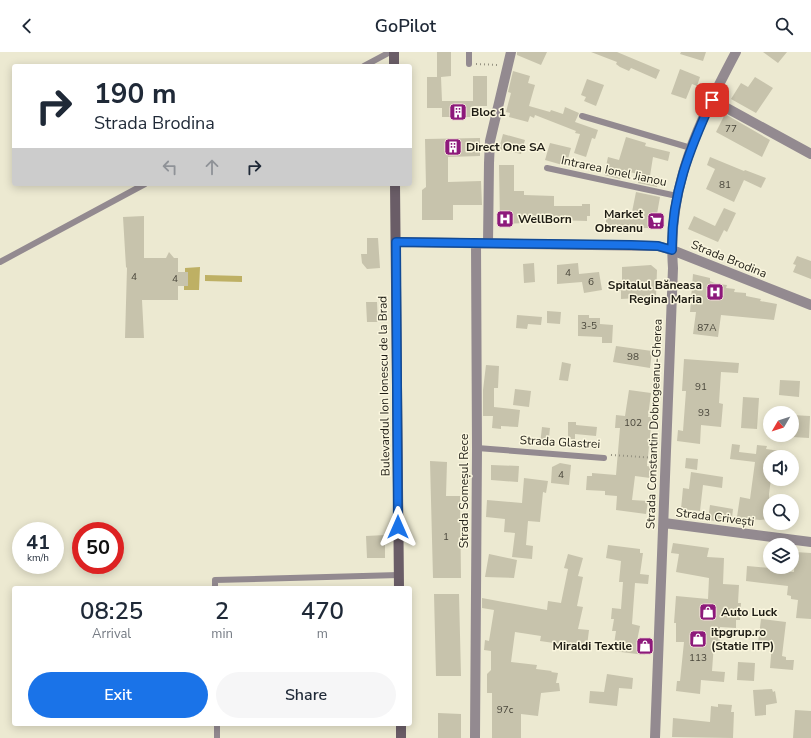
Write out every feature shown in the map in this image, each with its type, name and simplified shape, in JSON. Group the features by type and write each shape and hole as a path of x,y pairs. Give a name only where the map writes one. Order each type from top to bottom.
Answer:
{"main road":[{"path":"394,52 394,64"},
{"name":"Bulevardul Ion Ionescu de la Brad","path":"395,186 399,586"},
{"path":"401,726 401,738"}],"street":[{"path":"488,243 490,141 512,52"},
{"name":"Strada Constantin Dobrogeanu-Gherea","path":"655,738 673,268 672,234 676,196 691,148 712,100 736,52"},
{"path":"712,100 811,154"},
{"name":"Strada Brodina","path":"396,242 658,246 672,250 811,305"},
{"name":"Strada Someșul Rece","path":"475,738 477,448 476,243"},
{"name":"Strada Crivești","path":"664,523 811,542"}],"lane":[{"path":"368,64 390,52"},
{"path":"469,52 469,64"},
{"path":"582,116 691,148"},
{"name":"Intrarea Ionel Jianou","path":"547,168 676,196"},
{"path":"0,262 141,186"},
{"name":"Strada Glastrei","path":"477,448 604,458"},
{"path":"215,586 215,580 399,575"},
{"path":"217,726 217,738"}],"path":[{"path":"469,64 508,65"},
{"name":"Strada Glastrei","path":"604,458 606,455 666,459"}],"shaded area":[{"path":"200,267 199,290 184,290 184,286 188,286 188,273 185,272 185,268"},
{"path":"205,275 242,276 242,282 205,281"}],"building":[{"path":"437,52 451,52 451,76 441,77 442,101 473,101 474,117 442,117 442,108 427,108 427,77 437,77"},
{"path":"517,52 547,52 541,65 517,55"},
{"path":"591,52 617,52 660,70 656,79 631,68 629,71 616,64 617,62"},
{"path":"681,52 706,52 703,61 680,54"},
{"path":"763,52 787,52 778,63"},
{"path":"680,69 700,77 697,86 692,84 686,99 671,94"},
{"path":"513,71 530,76 528,83 535,85 529,106 563,114 565,107 579,113 575,122 598,130 595,139 592,138 586,157 574,153 580,134 575,133 576,131 535,115 534,118 530,116 528,122 509,117 510,113 506,112 511,93 508,92"},
{"name":"Bloc 1","path":"473,76 487,76 487,106 473,106"},
{"path":"755,77 773,88 756,113 731,99 741,83 748,87"},
{"path":"587,79 604,85 596,106 584,101 586,97 581,95"},
{"path":"725,114 770,140 762,157 716,132"},
{"path":"503,134 525,140 521,154 499,149"},
{"path":"626,137 646,143 645,146 670,152 668,161 653,157 650,176 656,177 655,181 658,182 657,187 638,183 640,174 622,171 620,179 604,175 608,157 619,160"},
{"path":"480,138 480,156 448,157 448,182 481,181 482,205 453,205 453,220 422,220 422,190 426,187 425,139"},
{"path":"550,143 571,148 566,166 545,160"},
{"path":"710,157 766,178 761,188 744,180 734,202 706,189 715,169 707,165"},
{"path":"499,165 514,165 514,191 524,191 524,195 554,196 554,206 582,206 582,204 590,204 590,216 587,216 587,221 525,219 525,223 500,224"},
{"path":"636,192 660,197 657,214 660,214 657,228 606,228 606,213 632,212"},
{"path":"724,208 736,213 727,232 724,230 718,242 688,229 694,216 715,226"},
{"path":"144,216 144,258 166,258 169,252 174,258 178,258 178,272 188,272 188,286 178,286 178,300 142,300 144,338 125,338 127,268 123,217"},
{"path":"367,238 378,238 380,268 367,269 362,263 361,254 367,254"},
{"path":"797,256 811,261 811,279 793,272 796,265 793,264"},
{"path":"534,263 535,282 524,283 523,264"},
{"path":"578,263 579,274 599,272 602,290 584,293 582,282 557,284 557,265"},
{"path":"651,265 657,270 656,297 621,299 621,291 619,291 618,281 622,281 622,267"},
{"name":"Spitalul Băneasa Regina Maria","path":"693,274 710,278 710,281 717,284 727,285 726,288 735,289 734,292 746,293 746,296 761,299 760,301 777,304 774,320 721,315 718,337 693,334 696,312 690,312"},
{"path":"366,302 377,302 378,322 367,322"},
{"path":"547,311 561,312 560,324 547,323"},
{"path":"517,315 542,317 541,325 528,324 527,329 516,328"},
{"path":"578,315 589,315 589,318 600,318 600,324 613,325 612,343 602,343 602,337 578,336"},
{"path":"616,346 652,351 650,368 613,362"},
{"path":"684,359 739,363 738,373 721,372 719,403 723,404 721,427 701,425 700,444 677,441 678,430 683,431 686,391 682,391"},
{"path":"562,362 571,364 568,381 559,380"},
{"path":"486,365 499,366 498,388 494,388 494,407 520,410 518,427 501,426 501,429 492,428 493,416 483,416 483,390"},
{"path":"780,380 800,381 799,397 779,395"},
{"path":"515,389 531,391 529,407 513,405"},
{"path":"629,390 651,393 648,417 652,417 647,466 651,467 650,478 635,476 632,500 648,501 646,514 616,510 617,496 605,495 605,491 586,490 587,476 592,476 592,473 616,475 620,428 615,428 616,415 625,416"},
{"path":"743,397 759,398 757,429 741,428"},
{"path":"799,415 810,416 809,438 799,437"},
{"path":"568,422 576,422 576,425 597,427 596,436 575,434 575,439 568,439"},
{"path":"542,427 550,428 548,446 540,445"},
{"path":"732,444 740,445 739,452 756,454 757,445 767,446 766,449 773,450 763,450 763,486 770,486 769,494 763,494 763,520 737,517 740,497 750,499 755,462 730,459"},
{"path":"686,458 698,459 697,470 685,468"},
{"path":"430,461 447,462 446,496 460,496 461,578 433,578"},
{"path":"560,463 571,465 569,485 551,483 552,467"},
{"path":"491,465 519,466 518,482 491,480"},
{"path":"691,472 723,477 722,488 703,485 700,511 681,509 683,488 689,489"},
{"path":"524,478 548,481 546,493 543,492 540,522 528,521 526,545 533,546 532,559 512,557 515,533 504,532 505,519 486,517 487,500 522,503"},
{"path":"710,505 733,509 732,518 723,517 722,522 708,520"},
{"path":"385,535 385,558 367,558 366,536"},
{"path":"673,543 709,548 707,557 724,558 723,584 739,585 738,603 741,603 740,620 736,620 736,628 720,627 720,643 714,643 712,671 725,672 724,682 701,680 700,694 676,691 677,681 680,681 684,642 676,642 676,623 674,623 676,596 708,599 709,578 676,572 679,554 671,553"},
{"path":"608,545 640,549 640,553 643,553 640,574 649,575 648,584 635,583 632,624 640,626 637,641 647,642 645,655 613,651 616,631 612,631 614,619 611,619 612,608 621,609 623,582 619,582 621,561 606,558"},
{"path":"799,552 811,553 811,619 796,618 798,600 791,599 791,596 787,595 788,586 746,581 747,566 763,567 763,574 799,574"},
{"path":"489,554 517,560 514,578 485,577"},
{"path":"568,554 583,558 578,576 583,577 577,606 583,607 578,629 589,630 587,646 562,642 561,644 540,641 541,636 515,632 511,662 537,665 536,669 558,673 556,683 559,683 560,691 541,693 538,716 521,714 521,738 492,738 492,693 487,693 487,674 491,670 491,651 484,650 485,640 489,641 494,610 482,608 482,598 547,610 548,601 561,603 568,569 564,568"},
{"path":"434,594 459,594 461,676 436,676"},
{"path":"761,619 786,622 782,656 786,657 786,660 794,660 793,670 770,668 772,644 758,643"},
{"path":"738,662 755,663 754,681 737,680"},
{"path":"607,674 633,678 632,689 619,688 617,706 589,703 590,691 604,692"},
{"path":"772,689 773,692 775,691 777,703 766,705 766,715 755,716 753,690"},
{"path":"718,704 732,705 731,712 734,712 733,738 672,737 673,718 710,722 711,706 718,707"},
{"path":"795,710 811,711 811,738 793,738"},
{"path":"438,713 461,714 461,738 438,738"}],"place":[{"name":"Bloc 1","path":"458,112"},
{"name":"Direct One SA","path":"453,147"},
{"name":"WellBorn","path":"505,219"},
{"name":"Market Obreanu","path":"656,221"},
{"name":"Spitalul Băneasa Regina Maria","path":"715,292"},
{"name":"Auto Luck","path":"708,612"},
{"name":"itpgrup.ro (Statie ITP)","path":"698,639"},
{"name":"Miraldi Textile","path":"645,646"}],"route":[{"path":"398,527 396,242 631,245 658,246 672,250 676,196 686,160 712,100"}]}
